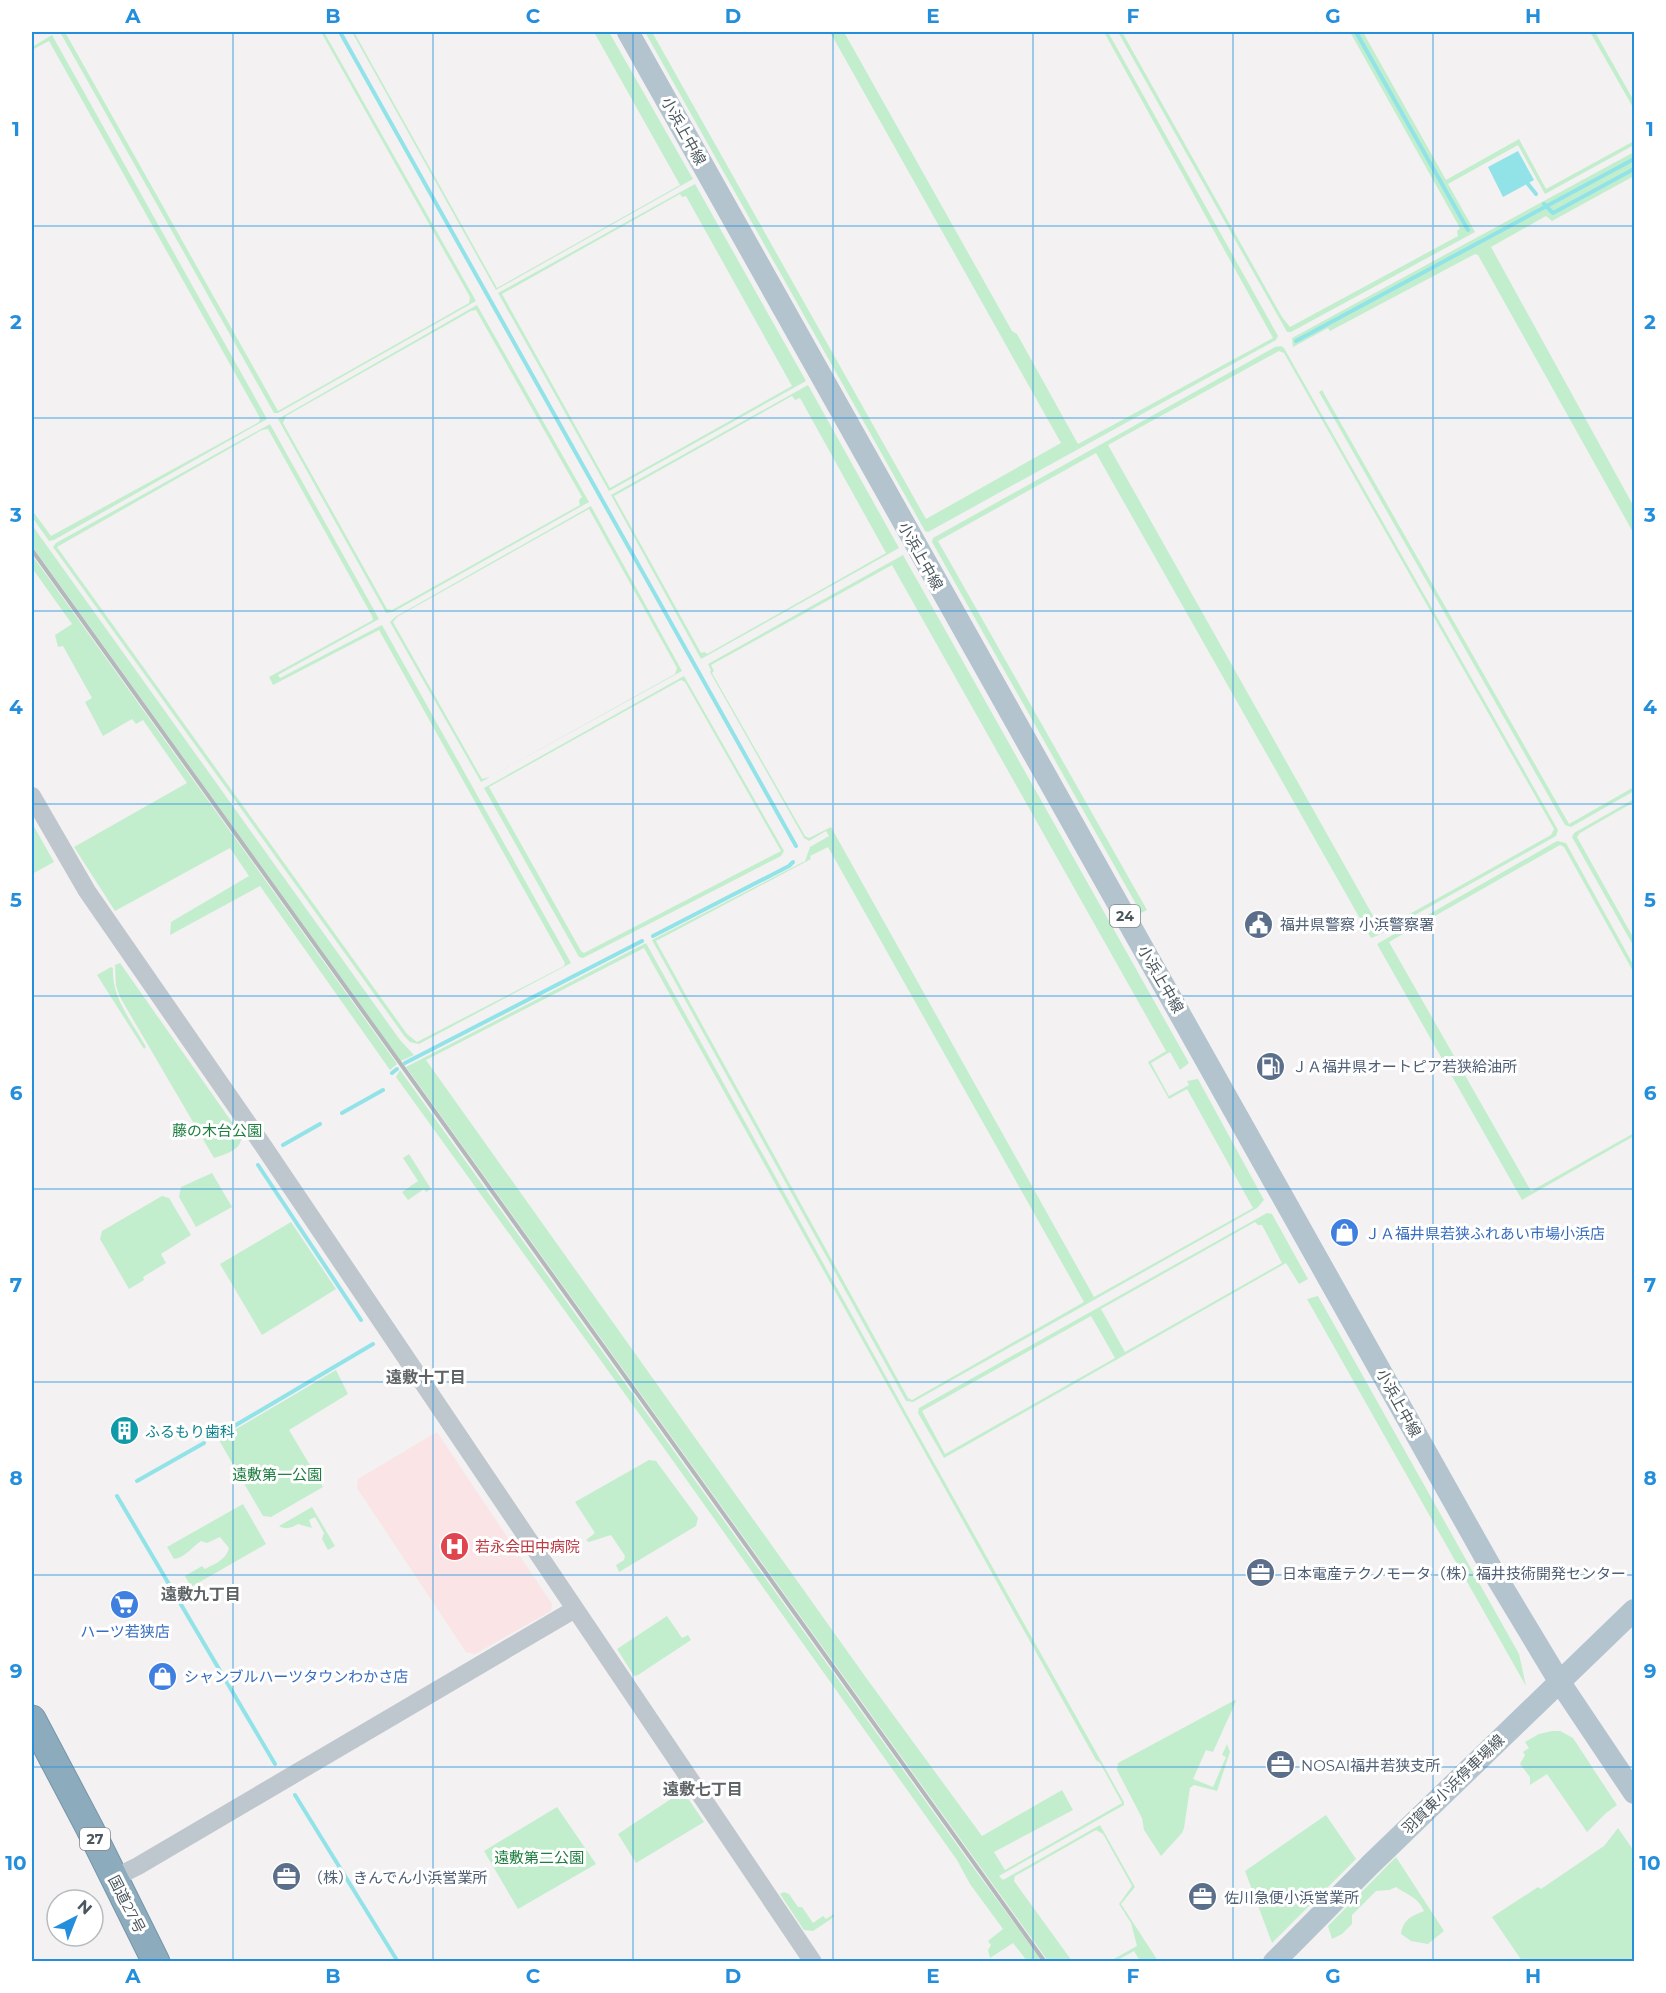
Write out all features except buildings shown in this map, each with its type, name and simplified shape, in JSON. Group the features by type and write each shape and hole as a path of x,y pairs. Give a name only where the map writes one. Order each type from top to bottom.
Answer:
{"highway":[{"name":"国道27号","path":"32,1719 156,1962"}],"main road":[{"name":"小浜上中線","path":"628,32 1488,1563 1559,1681 1635,1793"},
{"name":"羽賀東小浜停車場線","path":"1274,1962 1559,1681 1635,1610"}],"street":[{"path":"32,796 87,891 262,1144 813,1962"},
{"path":"114,1878 575,1609"}],"shaded area":[{"name":"若永会田中病院","path":"437,1432 552,1604 551,1611 475,1654 466,1652 357,1488 358,1479"}],"green space":[{"path":"60,32 65,32 278,411 469,303 470,297 321,32 324,32 476,301 278,413 274,413"},
{"path":"352,32 497,288 680,185 594,32 609,32 693,179 496,290"},
{"path":"645,32 652,32 926,519 1061,443 830,32 844,32 1078,444 1273,338 1104,32 1108,32 1278,336 1276,340 928,532 925,531"},
{"path":"1118,32 1122,32 1282,317 1290,327 1458,236 1457,231 1460,228 1350,32 1363,32 1446,180 1519,139 1546,189 1634,141 1634,145 1545,194 1518,145 1448,184 1475,232 1291,332 1287,332"},
{"path":"1590,32 1595,32 1634,101 1634,109"},
{"path":"52,35 267,419 49,541 32,517 32,510 51,536 259,422 260,418 49,41 32,50 32,47"},
{"path":"1634,152 1634,176 1552,221 1546,216 1491,247 1634,507 1634,534 1478,255 1475,254 1330,331 1328,328 1293,347 1292,338"},
{"path":"695,184 806,381 609,491 498,293","holes":["680,194 682,197 686,196 792,386 610,488 502,294"]},
{"path":"477,305 589,502 393,612 386,613 278,419","holes":["476,310 582,497 579,500 580,505 392,610 387,609 283,423 286,416"]},
{"path":"1275,347 1284,348 1558,830 1556,836 1371,938 1096,453 938,541 1147,910 1141,913 932,542 933,538","holes":["1279,351 1284,353 1554,829 1551,835 1381,930 1108,445"]},
{"path":"808,385 899,548 701,659 611,495","holes":["792,396 795,400 800,398 886,553 707,654 701,653 614,496"]},
{"path":"1322,390 1569,824 1634,787 1634,791 1571,827 1565,825 1319,392"},
{"path":"270,424 379,619 278,675 280,678 382,625 571,963 419,1044 410,1042 53,547 56,543","holes":["268,429 373,620 269,677 273,685 379,630 565,963 564,966 417,1042 407,1034 57,547 262,430"]},
{"path":"591,506 682,671 481,782 390,622 395,617","holes":["589,509 677,668 675,674 490,777 482,779 393,622 397,617"]},
{"path":"32,525 400,1040 414,1055 401,1061 32,546"},
{"path":"32,555 397,1064 390,1070 260,886 170,935 171,922 249,876 230,848 115,911 74,847 187,783 143,720 136,724 132,719 103,736 85,702 92,698 63,646 58,647 55,635 72,624 32,568"},
{"path":"903,555 1189,1063 1180,1070 1170,1052 1151,1063 1169,1096 1189,1085 1187,1081 1198,1079 1264,1200 1257,1208 913,1402 906,1401 652,940 805,861 810,847 829,836 826,831 809,841 804,838 710,672 708,664","holes":["892,565 1166,1051 1148,1062 1169,1099 1187,1089 1253,1208 1094,1297 831,827 809,838 805,836 712,673 714,671 711,665","828,847 1084,1302 912,1400 908,1398 656,941 811,859 810,856"]},
{"path":"684,676 784,851 781,856 583,958 579,957 484,788","holes":["681,680 685,682 781,851 584,953 489,787"]},
{"path":"1634,799 1634,802 1580,833 1577,837 1634,939 1634,947 1572,837 1574,833"},
{"path":"32,823 54,862 32,874"},
{"path":"1557,841 1566,843 1634,966 1634,973 1564,847 1560,845 1389,942 1531,1191 1634,1133 1634,1136 1522,1200 1377,944"},
{"path":"646,943 1124,1802 1124,1805 999,1876 1003,1880 1100,1825 1135,1887 1121,1904 1158,1961 1140,1961 1134,1951 1116,1961 1110,1961 1137,1946 1131,1923 1119,1904 1132,1886 1103,1834 1096,1830 1015,1876 1014,1881 1072,1961 1048,1961 406,1067","holes":["644,948 1096,1760 1100,1763 1122,1803 1005,1870 994,1852 1073,1810 1062,1790 982,1836 867,1679 426,1060"]},
{"name":"藤の木台公園","path":"120,963 241,1135 239,1144 233,1151 214,1158 120,997 116,986 115,965"},
{"path":"111,967 119,999 146,1047 144,1049 97,975"},
{"path":"400,1070 1042,1961 1027,1961 1013,1943 990,1958 988,1950 991,1945 988,1941 1003,1929 970,1884 957,1860 661,1444 396,1077"},
{"path":"409,1154 431,1189 426,1192 424,1189 408,1200 402,1192 418,1181 403,1158"},
{"path":"212,1173 232,1207 196,1227 179,1197 181,1187"},
{"path":"162,1196 169,1198 191,1235 161,1254 166,1263 129,1289 100,1239 102,1231"},
{"path":"1267,1213 1272,1214 1308,1279 1299,1284 1286,1263 944,1458 918,1413 919,1408","holes":["1255,1222 1262,1225 1282,1263 1125,1352 1101,1309","1091,1316 1115,1358 945,1454 922,1411"]},
{"path":"291,1222 336,1289 262,1335 220,1264"},
{"path":"1318,1296 1519,1654 1526,1686 1307,1299"},
{"name":"遠敷第一公園","path":"336,1370 348,1394 289,1430 323,1487 271,1517 263,1516 220,1442 221,1438"},
{"path":"649,1460 656,1461 698,1518 696,1526 619,1572 616,1565 624,1560 625,1556 611,1535 589,1542 586,1540 595,1533 575,1502"},
{"path":"243,1504 266,1544 191,1587 185,1576 202,1566 205,1569 220,1561 226,1556 229,1548 220,1537 207,1543 201,1541 185,1554 174,1559 167,1547"},
{"path":"312,1507 335,1546 328,1550 322,1539 324,1533 315,1517 309,1520 312,1528 298,1524 288,1528 279,1526"},
{"path":"667,1616 682,1638 688,1635 691,1640 634,1676 617,1649"},
{"path":"1235,1700 1213,1752 1206,1750 1193,1779 1213,1787 1226,1757 1222,1755 1227,1744 1230,1752 1217,1791 1194,1785 1190,1788 1182,1833 1161,1856 1144,1830 1142,1818 1117,1770 1118,1763"},
{"path":"1560,1731 1573,1738 1617,1805 1587,1832 1547,1774 1530,1785 1530,1777 1520,1764 1525,1755 1523,1752 1529,1748 1525,1742 1539,1734"},
{"path":"683,1791 704,1822 636,1863 618,1834"},
{"name":"遠敷第二公園","path":"557,1807 596,1864 518,1909 484,1851"},
{"path":"1326,1815 1356,1859 1272,1943 1245,1871"},
{"path":"1618,1828 1634,1851 1634,1961 1522,1961 1492,1917 1538,1887 1541,1889 1604,1846"},
{"path":"1396,1857 1444,1931 1428,1944 1411,1941 1401,1934 1406,1921 1424,1911 1415,1899 1396,1887 1376,1891 1352,1915 1352,1924 1342,1934 1332,1939 1328,1926"},
{"path":"784,1892 789,1894 798,1907 802,1907 813,1923 823,1916 826,1919 834,1914 834,1917 813,1931 804,1930 780,1894"}],"water":[{"path":"1518,151 1534,180 1503,197 1488,167"}],"waterway":[{"path":"340,32 796,846"},
{"path":"1356,32 1468,230"},
{"path":"1296,341 1634,159"},
{"path":"1544,204 1553,213 1634,169"},
{"path":"1528,184 1536,194"},
{"path":"653,936 793,862"},
{"path":"405,1063 642,941"},
{"path":"392,1073 397,1069"},
{"path":"342,1113 383,1090"},
{"path":"283,1145 320,1124"},
{"path":"258,1165 361,1320"},
{"path":"219,1435 373,1344"},
{"path":"137,1481 204,1443"},
{"path":"117,1496 275,1764"},
{"path":"295,1795 398,1962"}],"railway":[{"path":"32,550 1045,1962"}],"place":[{"name":"福井県警察 小浜警察署","path":"1259,924"},
{"name":"ＪＡ福井県オートピア若狭給油所","path":"1271,1066"},
{"name":"ＪＡ福井県若狭ふれあい市場小浜店","path":"1344,1233"},
{"name":"ふるもり歯科","path":"124,1431"},
{"name":"若永会田中病院","path":"454,1546"},
{"name":"日本電産テクノモータ（株）福井技術開発センター","path":"1261,1573"},
{"name":"ハーツ若狭店","path":"125,1604"},
{"name":"シャンブルハーツタウンわかさ店","path":"163,1676"},
{"name":"NOSAI福井若狭支所","path":"1280,1765"},
{"name":"（株）きんでん小浜営業所","path":"287,1877"},
{"name":"佐川急便小浜営業所","path":"1203,1897"}],"district":[{"name":"遠敷十丁目","path":"426,1377"},
{"name":"遠敷九丁目","path":"201,1594"},
{"name":"遠敷七丁目","path":"703,1789"}]}
